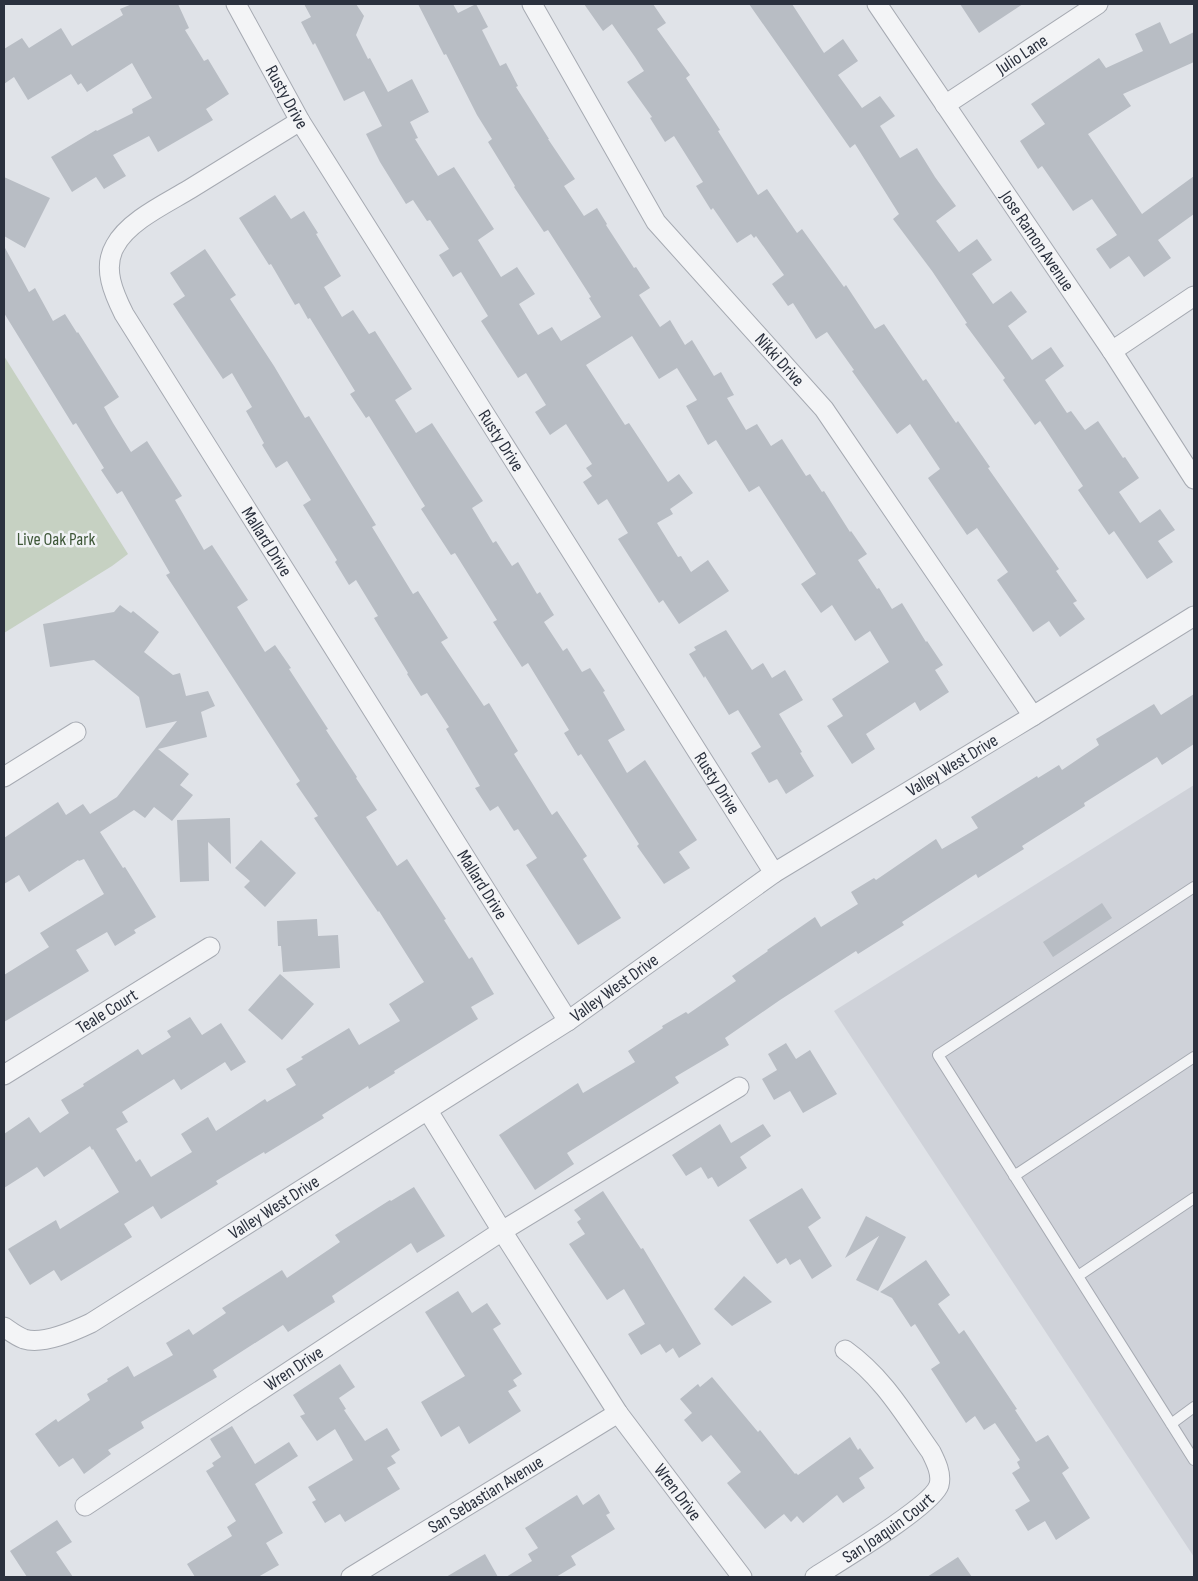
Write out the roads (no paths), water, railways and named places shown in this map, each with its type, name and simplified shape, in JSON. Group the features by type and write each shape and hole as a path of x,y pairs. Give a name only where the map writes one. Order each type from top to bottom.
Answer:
{"street":[{"name":"Rusty Drive","path":"236,4 300,120 774,873"},
{"name":"Nikki Drive","path":"532,4 656,222 824,409 1033,716"},
{"name":"Jose Ramon Avenue","path":"877,4 1112,351 1194,479"},
{"name":"Julio Lane","path":"945,105 1098,4"},
{"name":"Mallard Drive","path":"300,120 151,213 125,233 115,246 110,260 113,288 124,314 568,1021"},
{"path":"1112,351 1194,296"},
{"name":"Valley West Drive","path":"4,1327 26,1340 42,1340 76,1330 91,1323 568,1021 774,873 1194,616"},
{"path":"4,777 76,732"},
{"name":"Teale Court","path":"4,1075 210,947"},
{"name":"Wren Drive","path":"85,1506 502,1231 739,1087"},
{"name":"Wren Drive","path":"428,1111 618,1413 742,1577"},
{"name":"San Joaquin Court","path":"815,1577 914,1512 934,1494 939,1485 939,1474 931,1452 892,1396 874,1374 845,1350"},
{"name":"San Sebastian Avenue","path":"351,1577 618,1413"}],"lane":[{"path":"1194,887 938,1055 1194,1460"},
{"path":"1014,1176 1194,1057"},
{"path":"1078,1276 1194,1198"},
{"path":"1172,1424 1194,1408"}],"park label":[{"name":"Live Oak Park","path":"56,539"}]}
